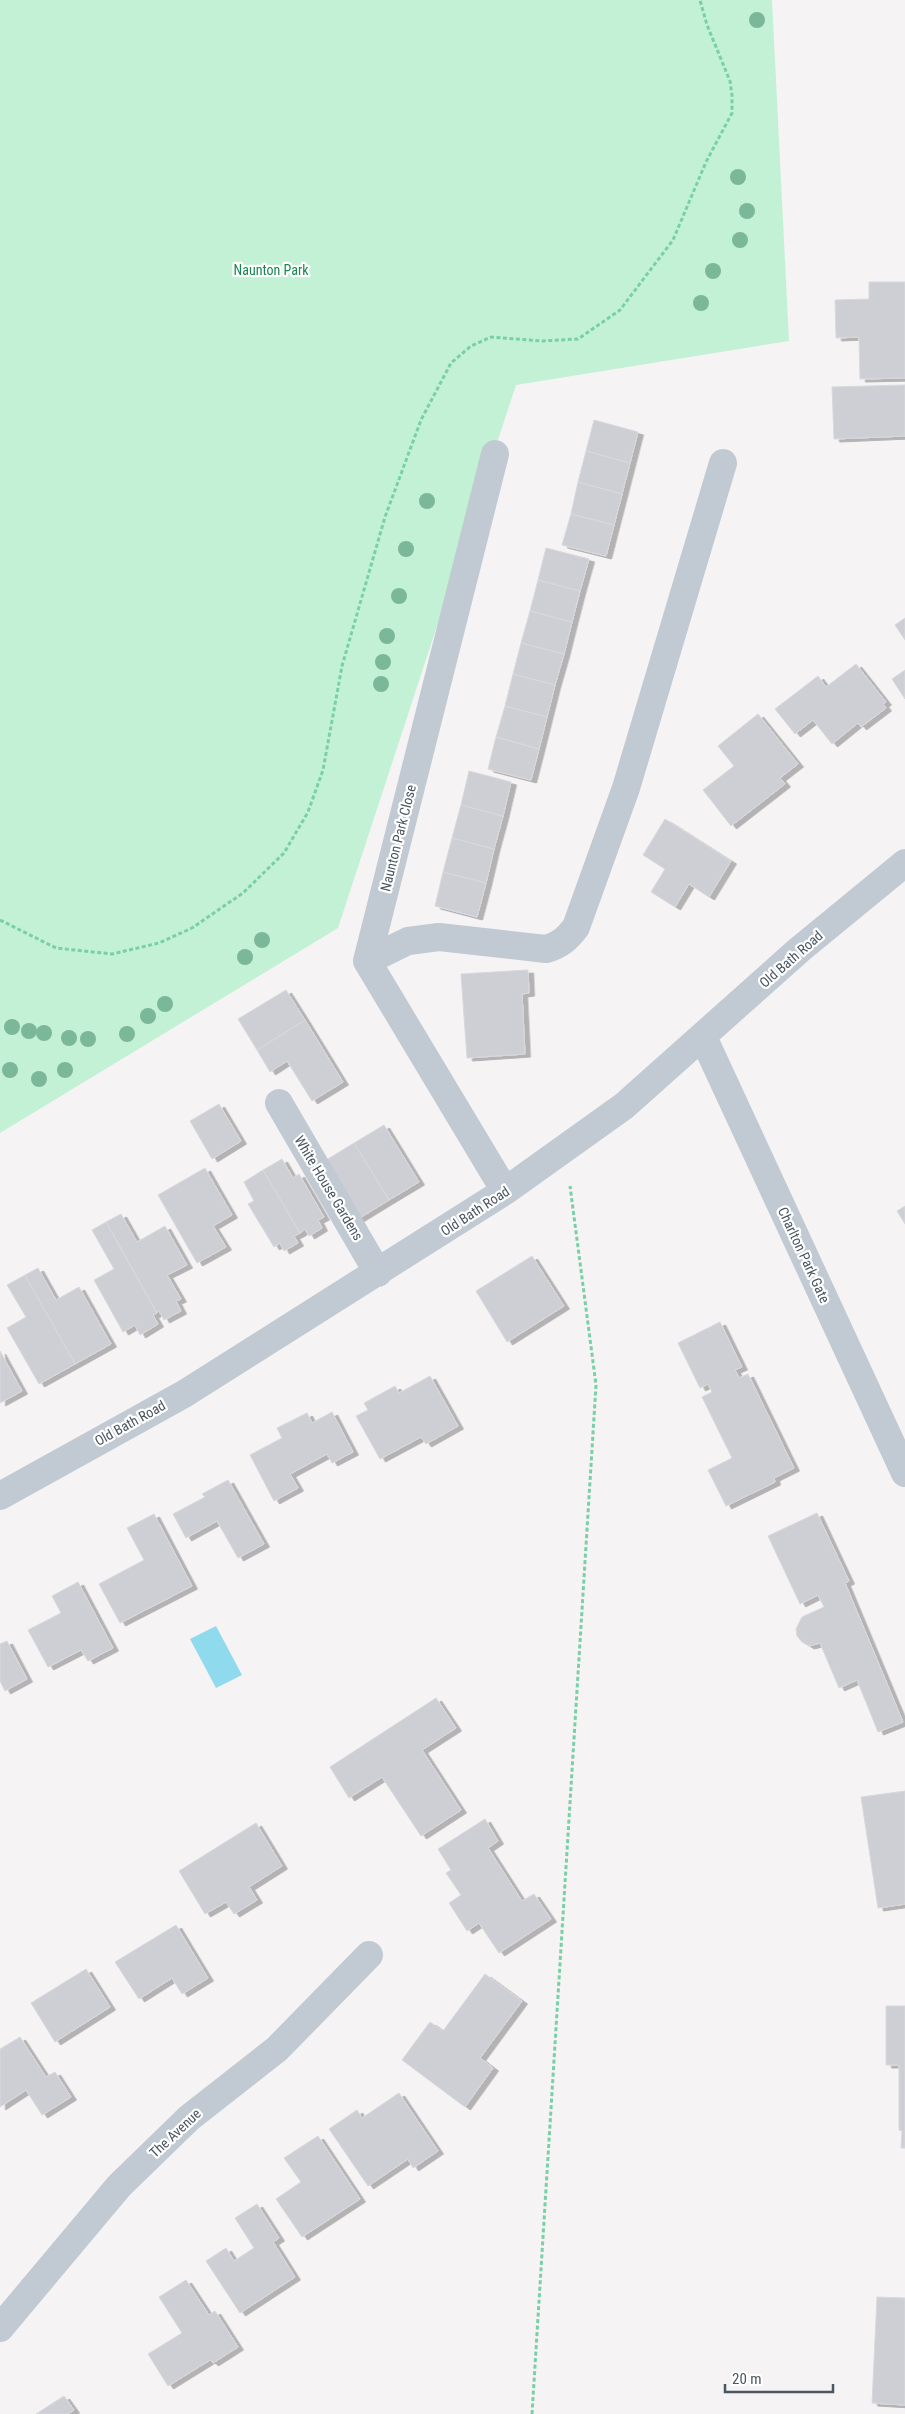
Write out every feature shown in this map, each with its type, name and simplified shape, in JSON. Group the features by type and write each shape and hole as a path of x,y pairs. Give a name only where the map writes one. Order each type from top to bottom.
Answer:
{"street":[{"name":"Naunton Park Close","path":"367,961 495,454"},
{"path":"505,1191 367,961 408,941 438,937 546,949 557,946 568,938 576,927 626,788 723,463"},
{"name":"Old Bath Road","path":"0,1496 184,1394 505,1191 624,1106 798,950 905,863"},
{"name":"Charlton Park Gate","path":"703,1037 905,1473"},
{"name":"White House Gardens","path":"279,1103 378,1273"},
{"name":"The Avenue","path":"0,2328 119,2186 189,2118 277,2049 369,1955"}],"path":[{"path":"0,920 56,948 112,954 159,943 192,928 243,893 284,853 308,812 323,770 342,666 385,517 421,420 452,363 471,346 491,337 541,341 578,339 620,310 672,240 706,162 732,113 730,81 707,25 700,0"},
{"path":"532,2414 596,1385 565,1148"}],"green space":[{"name":"Naunton Park","path":"0,0 772,0 789,341 516,385 338,928 0,1133"}],"water":[{"path":"216,1626 242,1675 216,1688 190,1639"}],"building":[{"path":"869,282 905,282 905,378 860,379 859,337 836,338 835,300 869,299"},
{"path":"905,385 905,436 834,439 832,387"},
{"path":"594,420 638,432 630,463 586,451"},
{"path":"586,451 630,463 622,494 578,482"},
{"path":"578,482 622,494 614,525 571,514"},
{"path":"571,514 614,525 606,556 562,545"},
{"path":"546,548 589,559 580,591 538,580"},
{"path":"538,580 580,591 572,622 530,611"},
{"path":"530,611 572,622 564,654 521,643"},
{"path":"905,618 905,640 895,625"},
{"path":"521,643 564,654 555,685 513,674"},
{"path":"856,664 886,702 883,704 886,708 861,727 858,723 832,744 813,720 795,734 775,709 818,676 826,687"},
{"path":"905,670 905,699 892,679"},
{"path":"513,674 555,685 547,717 505,706"},
{"path":"505,706 547,717 539,749 496,737"},
{"path":"758,714 798,764 780,778 785,784 731,826 703,790 734,766 718,746"},
{"path":"496,737 539,749 531,780 488,769"},
{"path":"469,771 511,782 503,816 461,805"},
{"path":"461,805 503,816 494,849 452,838"},
{"path":"665,819 731,861 709,897 689,884 675,907 651,892 665,869 643,855"},
{"path":"452,838 494,849 486,883 443,872"},
{"path":"443,872 486,883 477,917 435,906"},
{"path":"528,970 529,993 522,994 525,1054 467,1058 461,974"},
{"path":"286,990 305,1020 257,1050 238,1019"},
{"path":"305,1020 343,1082 312,1101 287,1061 270,1072 257,1050"},
{"path":"219,1104 241,1141 212,1159 190,1121"},
{"path":"384,1125 419,1182 389,1200 354,1143"},
{"path":"354,1143 389,1200 358,1219 323,1162"},
{"path":"282,1159 293,1178 299,1174 324,1217 318,1220 322,1228 309,1236 305,1229 300,1233 263,1170"},
{"path":"205,1168 232,1215 213,1226 226,1247 197,1263 158,1195"},
{"path":"263,1170 300,1233 294,1236 298,1243 284,1251 280,1243 274,1247 248,1204 254,1201 244,1182"},
{"path":"905,1206 905,1224 897,1211"},
{"path":"121,1214 137,1242 165,1226 187,1265 167,1275 181,1299 176,1301 181,1311 164,1320 159,1311 157,1313 106,1222"},
{"path":"106,1222 157,1313 153,1315 158,1324 140,1335 135,1325 123,1332 94,1280 114,1269 92,1230"},
{"path":"532,1256 564,1306 507,1342 476,1291"},
{"path":"38,1268 56,1300 79,1287 111,1344 75,1364 25,1275"},
{"path":"25,1275 75,1364 39,1384 7,1328 26,1317 7,1285"},
{"path":"720,1322 742,1367 735,1370 739,1378 748,1374 794,1468 774,1478 775,1482 726,1506 708,1470 732,1458 702,1397 712,1392 708,1384 700,1388 678,1343"},
{"path":"0,1351 22,1391 0,1403"},
{"path":"430,1376 458,1426 426,1444 421,1437 380,1459 356,1416 368,1410 364,1403 395,1386 399,1393"},
{"path":"332,1412 353,1452 332,1463 327,1454 290,1474 298,1488 274,1501 250,1455 282,1438 277,1428 307,1413 312,1423"},
{"path":"228,1480 264,1544 238,1558 217,1521 186,1538 173,1514 205,1497 202,1494"},
{"path":"817,1513 849,1581 845,1583 903,1722 878,1732 857,1680 839,1688 820,1643 809,1646 797,1636 796,1629 802,1617 824,1607 818,1595 800,1604 768,1536"},
{"path":"154,1514 192,1586 120,1623 99,1584 144,1560 127,1528"},
{"path":"78,1582 113,1648 88,1661 81,1650 48,1667 28,1630 61,1613 52,1596"},
{"path":"7,1641 27,1679 5,1691 0,1681 0,1644"},
{"path":"436,1698 456,1728 422,1750 461,1810 421,1836 382,1777 349,1798 330,1767"},
{"path":"905,1791 905,1904 878,1908 861,1797"},
{"path":"485,1819 498,1841 488,1848 522,1901 534,1894 551,1919 499,1953 479,1923 467,1931 449,1903 461,1895 446,1873 451,1870 438,1849"},
{"path":"256,1823 282,1866 249,1887 257,1900 234,1914 226,1902 205,1914 179,1871"},
{"path":"176,1925 208,1978 182,1994 172,1978 139,1999 115,1962"},
{"path":"86,1969 110,2007 55,2042 31,2003"},
{"path":"485,1974 522,2001 480,2058 493,2068 465,2107 402,2060 430,2022 443,2031"},
{"path":"886,2006 905,2006 905,2148 901,2148 902,2131 899,2130 899,2065 886,2065"},
{"path":"20,2037 46,2077 55,2072 71,2097 42,2115 26,2090 0,2107 0,2049"},
{"path":"399,2093 438,2151 413,2168 408,2159 368,2186 329,2129 357,2110 362,2118"},
{"path":"318,2136 360,2199 302,2237 276,2199 301,2182 284,2158"},
{"path":"257,2204 279,2238 273,2242 295,2277 240,2313 206,2261 226,2248 234,2261 254,2248 235,2218"},
{"path":"186,2280 209,2315 215,2311 238,2347 213,2363 210,2360 168,2386 148,2354 182,2333 159,2297"},
{"path":"877,2297 905,2298 905,2405 872,2403"},
{"path":"64,2396 74,2410 68,2414 36,2414"}]}
